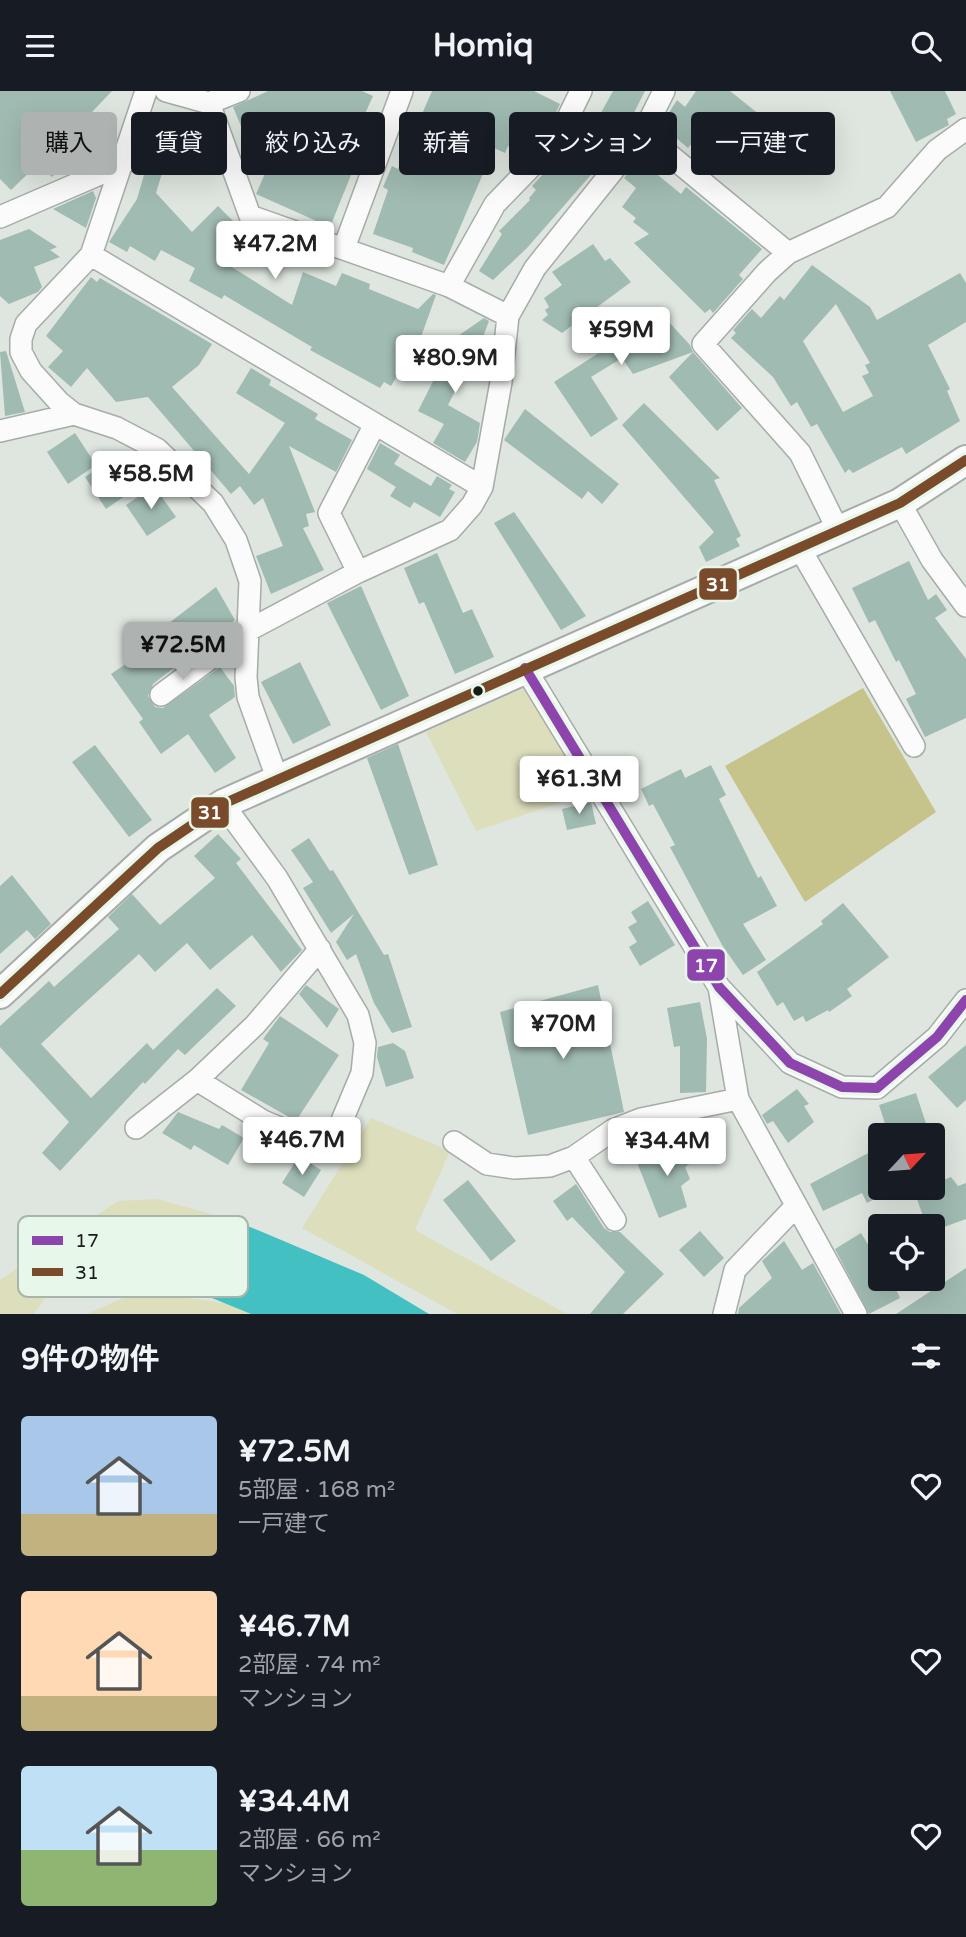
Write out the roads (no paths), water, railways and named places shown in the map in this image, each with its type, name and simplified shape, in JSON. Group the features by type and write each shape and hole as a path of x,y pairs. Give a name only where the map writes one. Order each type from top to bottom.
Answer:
{"street":[{"path":"146,91 91,255 46,299 26,324 21,339 21,352 32,371 74,414 117,428 157,449 213,503 236,540 250,581 246,677 248,697 277,778"},
{"path":"166,91 209,103 239,91"},
{"path":"344,248 402,91"},
{"path":"449,286 495,204 556,140 581,91"},
{"path":"654,112 664,91"},
{"path":"209,103 250,216 449,286 508,316"},
{"path":"838,530 800,453 703,344 766,272 788,253 887,207 937,150 966,129"},
{"path":"677,161 788,253"},
{"path":"0,217 122,164"},
{"path":"161,695 247,631 358,572 450,530 472,505 482,487 501,382 508,316 535,268 609,175"},
{"path":"91,255 482,487"},
{"path":"0,431 74,414"},
{"path":"358,572 329,513 375,424"},
{"path":"0,994 158,848 223,804 900,503 966,460"},
{"path":"900,503 932,560 966,606"},
{"path":"799,547 914,746"},
{"path":"525,668 719,987 790,1063 842,1087 877,1088 937,1037 966,1000"},
{"path":"197,1080 263,1121 330,1149 362,1073 365,1043 358,1015 320,949 277,878 223,804"},
{"path":"136,1128 197,1080 255,1025 320,949"},
{"path":"719,987 738,1099 856,1314"},
{"path":"454,1142 487,1164 514,1168 550,1166 574,1157 613,1130 641,1119 738,1099"},
{"path":"574,1157 615,1220"},
{"path":"724,1314 735,1270 796,1206"}],"water":[{"path":"248,1226 364,1275 429,1314 251,1314 210,1297 248,1297"}]}
